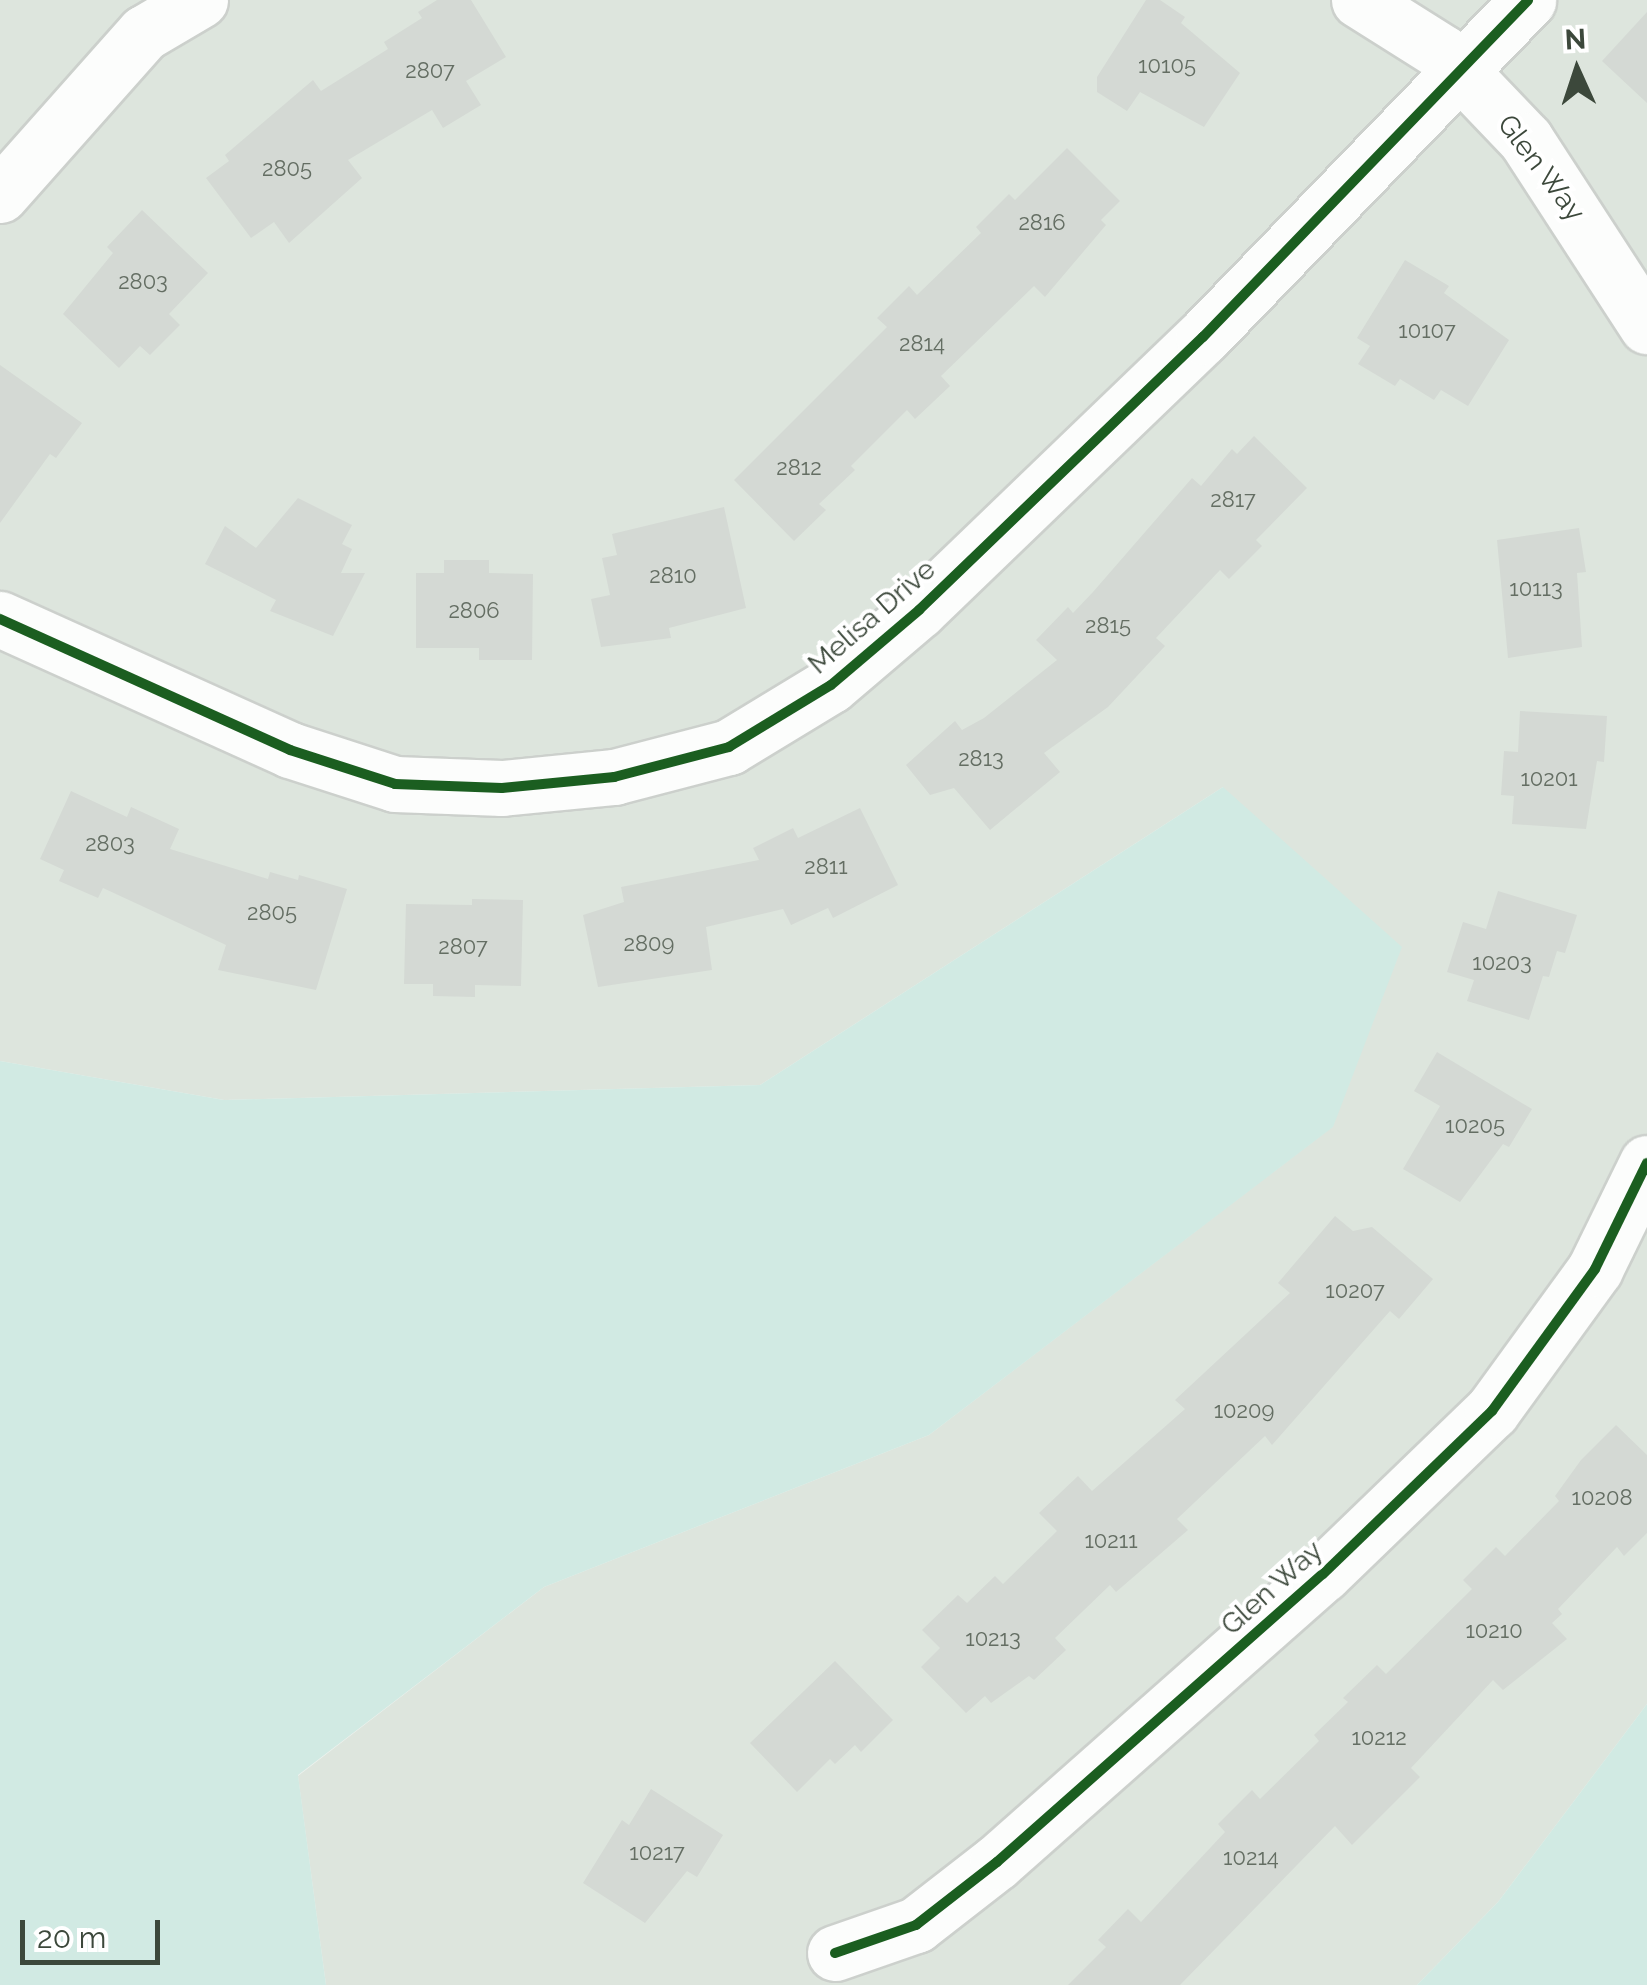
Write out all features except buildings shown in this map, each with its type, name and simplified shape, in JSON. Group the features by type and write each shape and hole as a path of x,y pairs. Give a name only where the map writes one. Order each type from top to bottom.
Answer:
{"street":[{"path":"0,195 132,17 200,0"},
{"name":"Glen Way","path":"1359,0 1443,53 1526,140 1647,326"},
{"name":"Melisa Drive","path":"0,618 290,750 394,784 502,788 614,777 729,747 831,685 919,610 1462,74 1528,0"},
{"name":"Glen Way","path":"834,1953 916,1925 997,1862 1323,1574 1492,1411 1595,1269 1647,1163"}],"shaded area":[{"path":"0,0 1647,0 1647,1704 1498,1902 1417,1985 326,1985 298,1776 544,1587 929,1435 1332,1127 1223,787 760,1085 224,1100 0,1061"},
{"path":"1223,787 1402,947 1333,1127 929,1435 544,1587 298,1775 326,1985 0,1985 0,1061 224,1100 760,1085"},
{"path":"1647,1704 1647,1985 1417,1985 1498,1902"}],"cycle path":[{"path":"0,619 290,750 395,784 502,788 614,777 729,747 831,685 919,610 1203,337 1528,0"},
{"path":"835,1953 916,1925 997,1862 1323,1574 1492,1411 1595,1269 1647,1163"}]}
